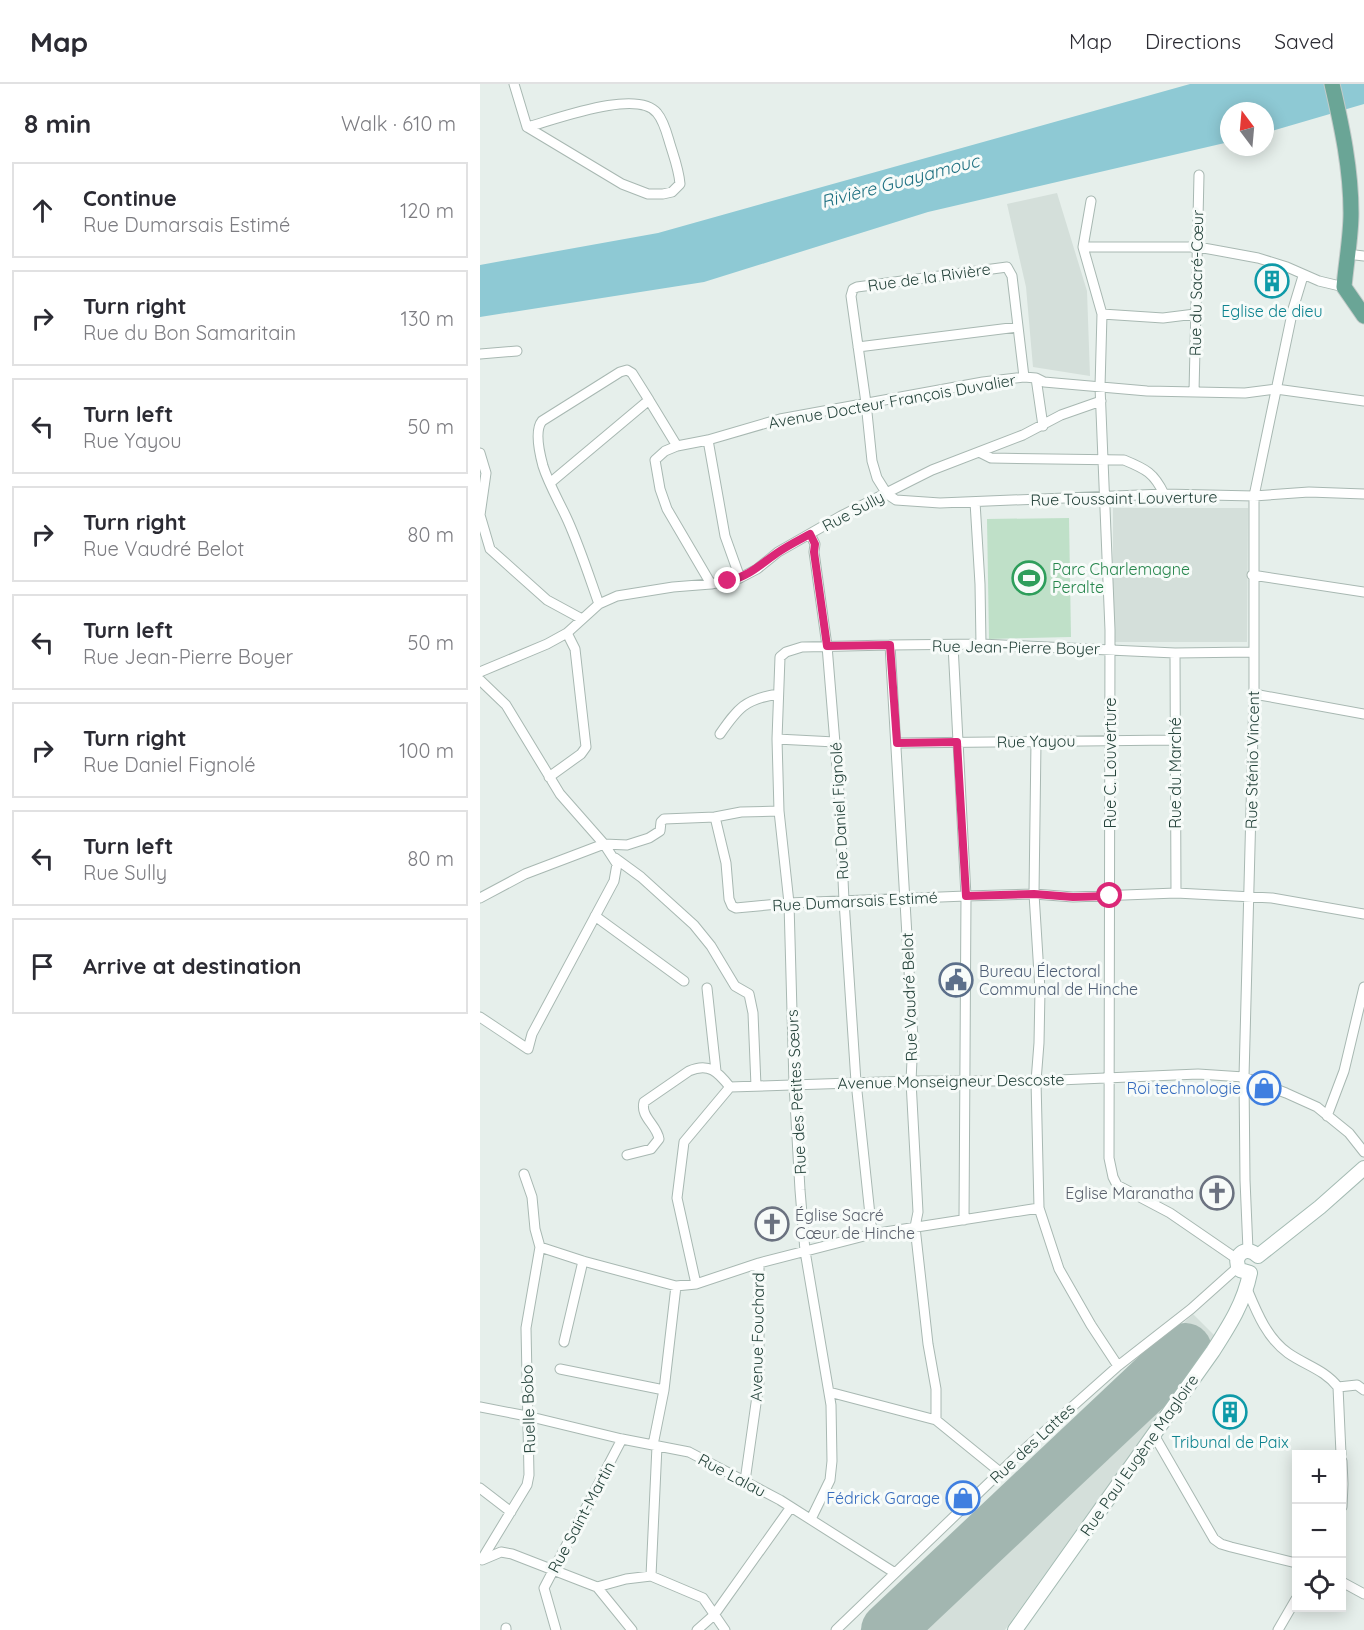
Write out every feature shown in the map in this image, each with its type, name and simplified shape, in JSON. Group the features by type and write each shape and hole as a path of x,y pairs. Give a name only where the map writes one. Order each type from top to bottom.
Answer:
{"main road":[{"path":"1332,84 1345,141 1351,215 1344,287 1361,308"},
{"path":"1241,1266 1240,1253 1253,1253 1320,1207 1364,1168"},
{"name":"Rue Paul Eugène Magloire","path":"1241,1266 1254,1272 1259,1264 1253,1253"},
{"name":"Rue Paul Eugène Magloire","path":"1015,1630 1213,1351 1237,1313 1247,1290 1241,1266"}],"street":[{"path":"514,84 527,128 622,184 648,194 672,192 680,184 676,161 667,135 659,115 652,109 620,103 527,128"},
{"name":"Rue du Sacré-Cœur","path":"1194,392 1198,175"},
{"name":"Rue C. Louverture","path":"1091,201 1083,247 1102,314 1100,387 1110,649 1108,740 1109,1158 1117,1185 1170,1213 1241,1266"},
{"path":"1083,247 1198,247 1258,258 1287,267 1304,276 1344,287"},
{"path":"1347,254 1364,256"},
{"name":"Rue de la Rivière","path":"858,347 851,296 853,289 1001,267 1007,267 1010,270 1018,327"},
{"name":"Rue Sténio Vincent","path":"1253,1253 1245,1180 1244,1077 1254,694 1252,575 1254,496 1293,309 1304,276"},
{"path":"1102,314 1163,318 1195,314"},
{"path":"887,494 877,478 872,460 858,347 1018,327 1024,377"},
{"path":"480,354 517,351"},
{"path":"599,604 578,544 543,465 538,429 542,421 620,372 627,370 632,373 677,447"},
{"name":"Avenue Docteur François Duvalier","path":"711,584 667,509 660,489 656,460 665,451 677,447 780,419 983,382 1024,377 1036,378 1044,382 1147,391 1245,393 1276,389 1364,401"},
{"path":"1036,378 1043,426"},
{"path":"550,483 649,400"},
{"name":"Rue Sully","path":"480,672 547,644 567,633 599,604 617,596 740,578 778,552 841,516 933,470 981,453 1043,426 1061,415 1101,400"},
{"path":"708,440 725,536 740,578"},
{"path":"480,453 486,467 480,515 485,550 547,600 582,619"},
{"path":"981,453 991,458 1124,460 1143,468 1156,478 1164,494"},
{"name":"Rue Toussaint Louverture","path":"887,494 896,500 913,502 975,502 1164,494 1254,496 1309,492 1364,494"},
{"path":"975,502 981,644"},
{"name":"Rue Daniel Fignolé","path":"810,534 815,544 814,552 827,646 840,792 844,902 856,1082 872,1233"},
{"path":"1252,575 1364,592"},
{"path":"549,777 581,754 586,747 575,649 567,633"},
{"name":"Rue Jean-Pierre Boyer","path":"780,657 791,650 827,646 981,644 1175,653 1254,652"},
{"name":"Rue Vaudré Belot","path":"890,645 913,1039 911,1081 918,1212 915,1227 928,1344 936,1389 936,1420"},
{"path":"953,645 966,896 964,1220"},
{"name":"Rue du Marché","path":"1175,653 1176,893"},
{"name":"Rue des Petites Sœurs","path":"780,657 777,739 779,811 789,903 794,1084 805,1251 829,1392 832,1427 830,1480 811,1519"},
{"path":"480,680 506,705 560,794 615,858 694,925 711,945 735,986 749,994 753,1012 756,1086"},
{"path":"720,734 740,707 752,699 778,694"},
{"path":"1254,694 1364,714"},
{"path":"777,739 835,742"},
{"name":"Rue Yayou","path":"897,743 1174,740"},
{"path":"1036,742 1034,894 1040,990 1036,1081 1039,1208 1059,1269 1118,1366"},
{"path":"480,898 525,874 604,844 627,845 650,838 660,831 661,822 668,818 715,817 741,812 779,811"},
{"name":"Rue Dumarsais Estimé","path":"715,817 726,863 729,899 732,906 736,908 789,903 906,898 1034,894 1073,897 1176,893 1304,902 1364,914"},
{"path":"480,1017 528,1049 532,1034 614,881 617,864 615,858"},
{"path":"596,916 684,981"},
{"path":"1327,1116 1344,1071 1364,987"},
{"path":"706,988 716,1071"},
{"path":"627,1155 651,1149 659,1139 658,1133 644,1114 644,1102 696,1067 706,1066 716,1071 730,1087 684,1142 677,1198 696,1284"},
{"name":"Avenue Monseigneur Descoste","path":"730,1087 856,1082 1110,1079 1198,1074 1244,1077 1317,1107 1348,1133 1364,1152"},
{"path":"524,1174 532,1197 534,1229 540,1247 676,1286 696,1284 759,1263 872,1233 1039,1208"},
{"name":"Ruelle Bobo","path":"481,1560 527,1485 529,1474 526,1328 540,1247"},
{"path":"564,1342 583,1261"},
{"name":"Avenue Fouchard","path":"745,1481 759,1382 759,1263"},
{"name":"Rue des Lattes","path":"836,1630 1000,1472 1118,1366 1191,1309 1241,1266"},
{"path":"651,1576 655,1445 676,1286"},
{"path":"1247,1290 1273,1340 1289,1353 1333,1379 1338,1387 1341,1450"},
{"path":"560,1369 664,1390"},
{"path":"1338,1387 1362,1385"},
{"path":"829,1392 936,1420 1000,1472"},
{"name":"Rue Lalau","path":"480,1407 689,1452 791,1507 895,1573"},
{"path":"1154,1435 1214,1539 1231,1547 1292,1562"},
{"name":"Rue Saint-Martin","path":"556,1630 544,1588 622,1439"},
{"path":"480,1488 511,1512"},
{"path":"697,1630 714,1615 791,1507"},
{"path":"481,1560 501,1552 512,1554 597,1587 632,1630"},
{"path":"597,1587 626,1579 651,1576 703,1598 725,1630"},
{"path":"1346,1585 1364,1594"},
{"path":"1278,1630 1292,1606"}],"shaded area":[{"path":"1057,193 1087,291 1090,376 1033,367 1026,287 1007,204"},
{"path":"1113,508 1248,508 1247,642 1113,642"},
{"path":"1193,1314 1215,1336 1005,1630 860,1630"}],"green space":[{"name":"Parc Charlemagne Peralte","path":"1069,518 1071,637 989,639 987,519"}],"water":[{"name":"Rivière Guayamouc","path":"1190,84 1364,84 1364,104 1274,130 1274,102 1220,102 1220,144 928,212 704,282 480,317 480,265 658,233"}],"runway":[{"path":"888,1630 1185,1350"}],"place":[{"name":"Eglise de dieu","path":"1272,281"},
{"name":"Parc Charlemagne Peralte","path":"1029,578"},
{"name":"Bureau Électoral Communal de Hinche","path":"956,980"},
{"name":"Roi technologie","path":"1264,1088"},
{"name":"Eglise Maranatha","path":"1217,1193"},
{"name":"Église Sacré Cœur de Hinche","path":"772,1224"},
{"name":"Tribunal de Paix","path":"1230,1412"},
{"name":"Fédrick Garage","path":"963,1498"}],"route":[{"path":"728,581 740,578 756,569 778,552 810,534 815,544 814,552 827,646 890,645 897,743 957,742 966,896 1034,894 1073,897 1110,896"}]}
